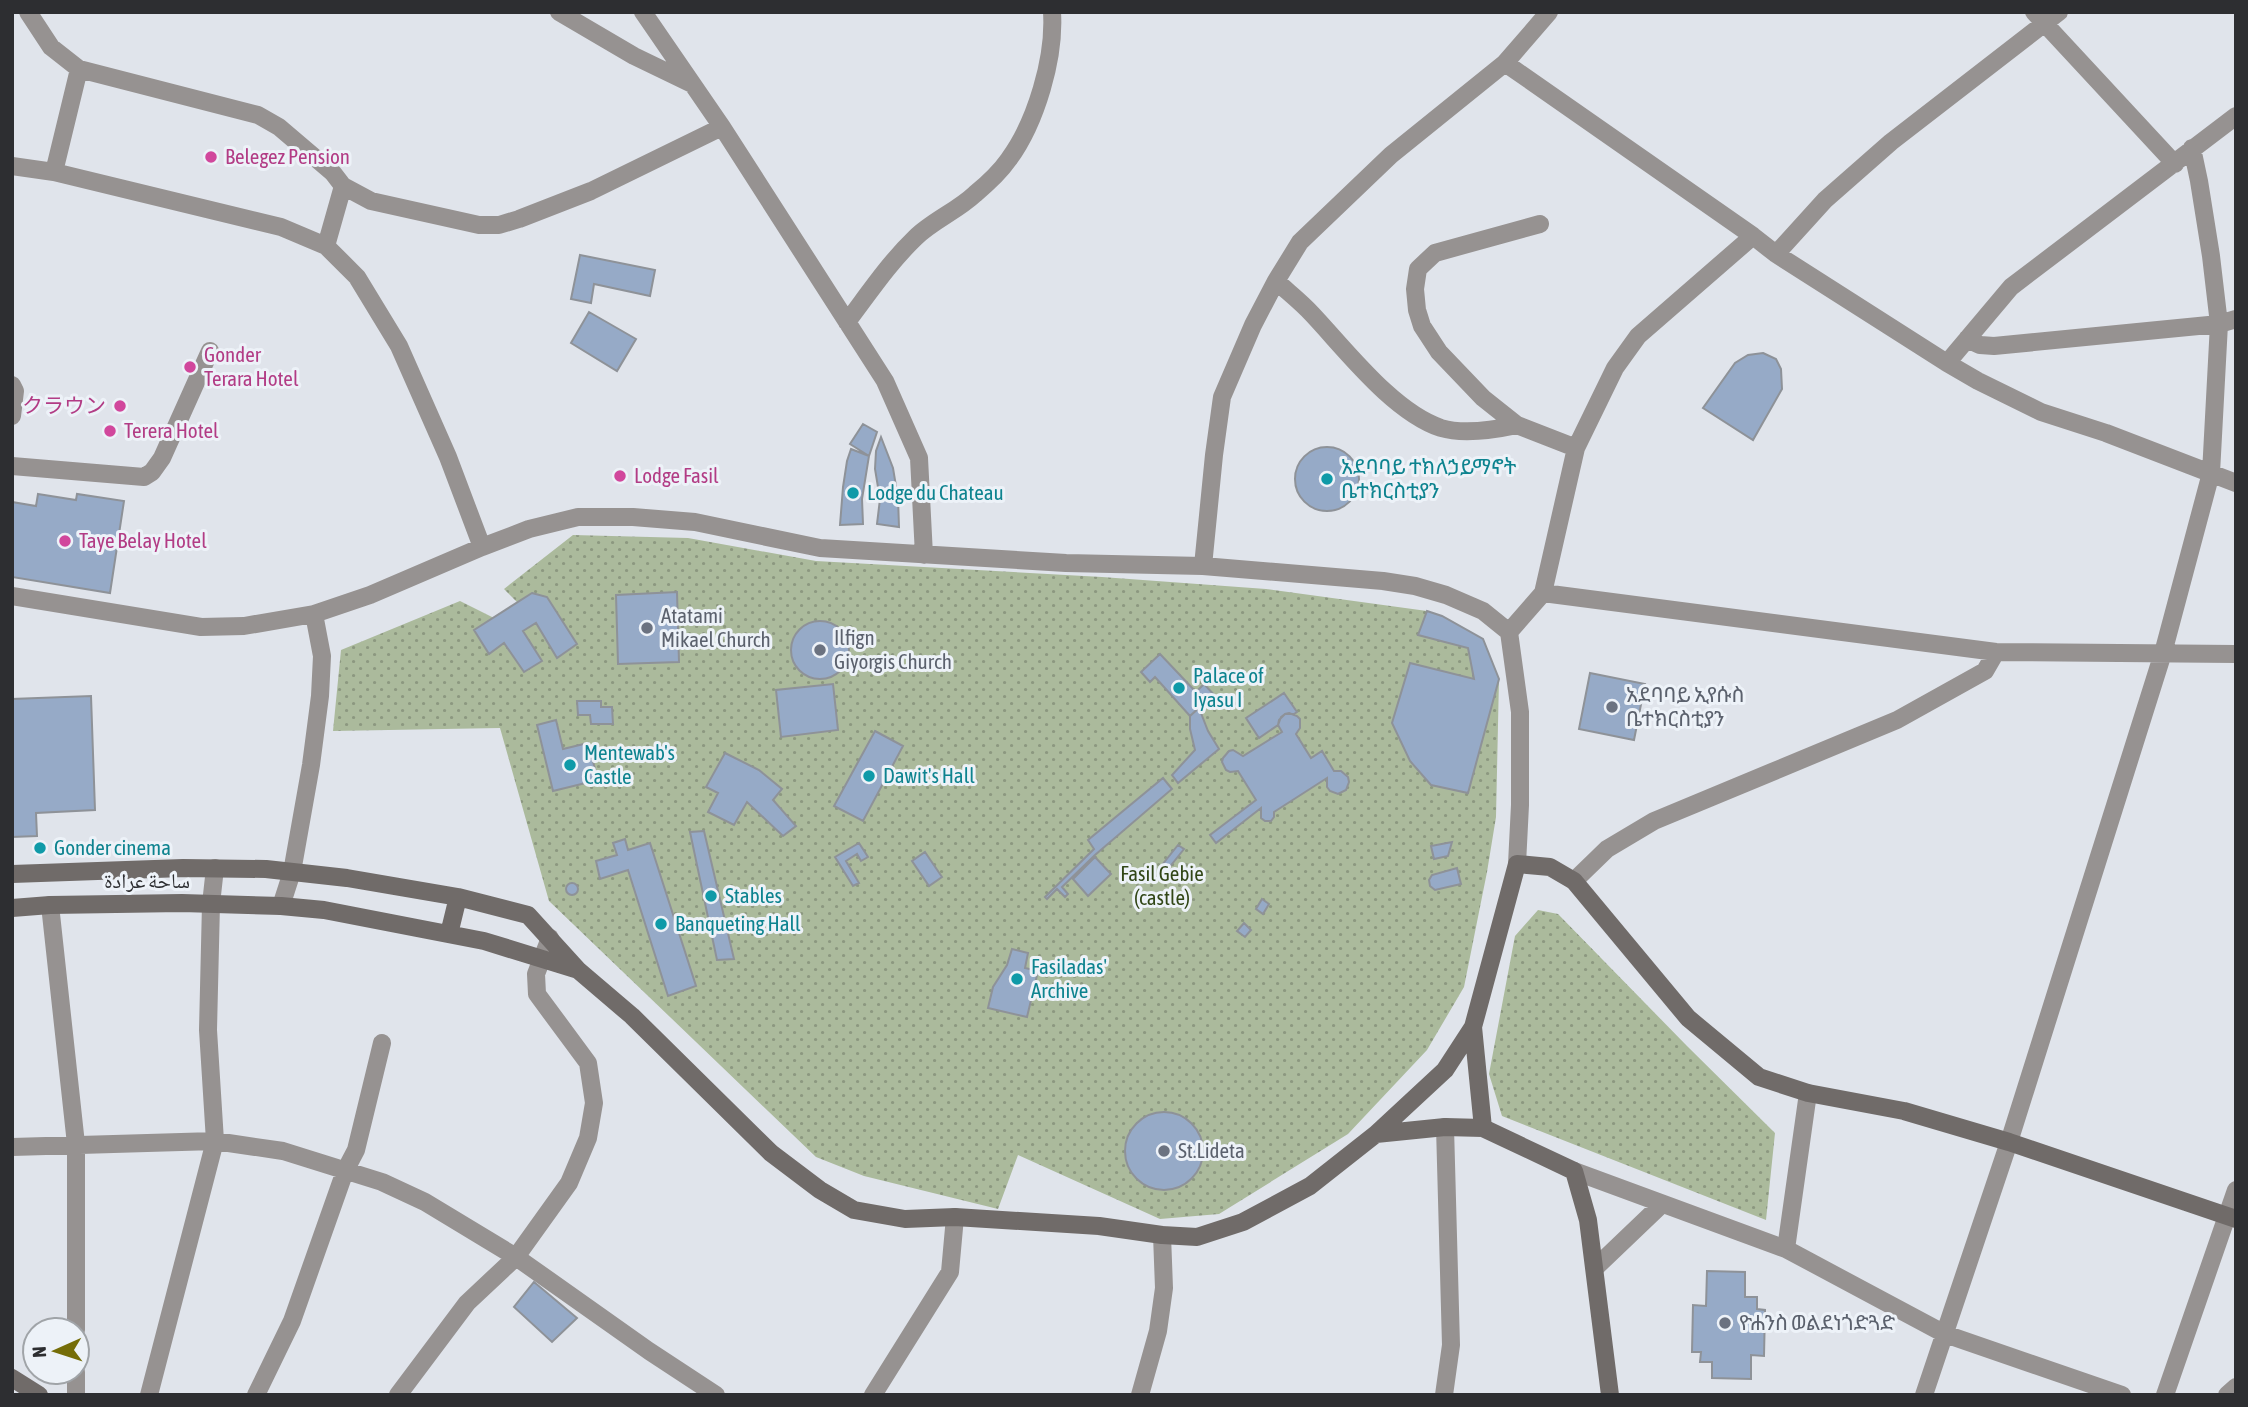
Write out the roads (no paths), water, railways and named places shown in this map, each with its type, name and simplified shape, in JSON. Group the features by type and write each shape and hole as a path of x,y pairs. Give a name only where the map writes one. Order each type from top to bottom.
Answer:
{"street":[{"path":"28,12 51,47 79,69 258,115 279,128 333,173 343,186 371,201 479,225 499,225 519,219 592,191 722,127"},
{"path":"559,12 634,56 692,84"},
{"path":"643,12 722,127 885,381 919,458 924,555"},
{"path":"847,322 897,256 917,236 974,195 1009,160 1026,130 1047,74 1053,30 1052,12"},
{"path":"1203,566 1222,397 1242,348 1276,281 1300,242 1391,155 1505,63 1549,12"},
{"path":"1776,254 1825,200 1891,142 2039,18 2059,12"},
{"path":"2039,18 2175,164"},
{"path":"1505,63 1776,254 1979,382 2041,412 2106,433 2236,483"},
{"path":"54,172 79,69"},
{"path":"1947,363 2011,287 2236,116"},
{"path":"1924,1395 2009,1142 2163,653 2211,473 2227,321 2211,256 2192,148"},
{"path":"12,166 54,172 281,227 326,246 357,277 398,346 448,457 482,547"},
{"path":"326,246 343,186"},
{"path":"1539,225 1436,253 1418,269 1415,289 1417,310 1422,326 1439,352 1474,389 1517,425 1576,448"},
{"path":"1510,632 1543,593 1576,448 1615,368 1638,336 1753,236"},
{"path":"1276,281 1312,314 1356,364 1418,417 1443,428 1469,430 1517,425"},
{"path":"1967,339 1980,345 1994,346 2227,321"},
{"path":"12,466 144,477 152,472 162,458 209,351"},
{"path":"12,385 15,391 12,416"},
{"path":"12,596 201,627 244,625 314,614 370,595 529,529 578,517 633,517 695,522 820,548 1066,563 1203,566 1415,586 1446,595 1483,611 1510,632 1520,712 1517,864 1473,1027 1445,1070 1376,1134 1310,1186 1242,1222 1197,1237 1099,1226 955,1217 905,1219 854,1210 820,1190 771,1153 632,1016 578,970 528,915 457,897 347,878 292,872 215,868 12,874"},
{"path":"1543,593 1996,652 2236,654"},
{"path":"281,906 292,872 320,696 322,656 314,614"},
{"path":"1574,881 1607,849 1654,821 1897,720 1985,671 1996,652"},
{"path":"1517,864 1550,867 1574,881 1688,1018 1759,1077 1808,1093 1904,1111 2009,1142 2231,1217"},
{"path":"149,1395 215,1141 208,1030 211,904 215,868"},
{"path":"449,934 457,897"},
{"name":"ساحة عرادة","path":"12,908 50,905 211,904 324,910 484,941 578,970"},
{"path":"50,905 76,1144 76,1316"},
{"path":"398,1395 467,1303 516,1257 569,1183 588,1138 594,1103 588,1063 537,994 536,974 550,938"},
{"path":"1473,1027 1483,1128"},
{"path":"256,1395 292,1321 345,1171 356,1150 382,1043"},
{"path":"1786,1249 1808,1093"},
{"path":"1376,1134 1445,1127 1483,1128 1574,1171 1786,1249 1945,1334 2122,1395"},
{"path":"1444,1395 1451,1345 1445,1127"},
{"path":"12,1147 215,1141 284,1151 382,1182 425,1202 516,1257 716,1395"},
{"path":"1574,1171 1588,1220 1609,1395"},
{"path":"2165,1395 2231,1217 2236,1190"},
{"path":"1595,1268 1662,1204"},
{"path":"873,1395 950,1272 955,1217"},
{"path":"1139,1395 1158,1331 1164,1288 1162,1235"},
{"path":"2227,1395 2236,1387"}],"place":[{"name":"Belegez Pension","path":"211,157"},
{"name":"Gonder Terara Hotel","path":"190,367"},
{"name":"クラウン","path":"120,406"},
{"name":"Terera Hotel","path":"110,431"},
{"name":"Lodge Fasil","path":"620,476"},
{"name":"አደባባይ ተክለኃይማኖት ቤተክርስቲያን","path":"1327,479"},
{"name":"Lodge du Chateau","path":"853,493"},
{"name":"Taye Belay Hotel","path":"65,541"},
{"name":"Atatami Mikael Church","path":"647,628"},
{"name":"Ilfign Giyorgis Church","path":"820,650"},
{"name":"Palace of Iyasu I","path":"1179,688"},
{"name":"አደባባይ ኢየሱስ ቤተክርስቲያን","path":"1612,707"},
{"name":"Mentewab's Castle","path":"570,765"},
{"name":"Dawit's Hall","path":"869,776"},
{"name":"Gonder cinema","path":"40,848"},
{"name":"Stables","path":"711,896"},
{"name":"Banqueting Hall","path":"661,924"},
{"name":"Fasiladas' Archive","path":"1017,979"},
{"name":"St.Lideta","path":"1164,1151"},
{"name":"ዮሐንስ ወልደነጎድጓድ","path":"1725,1323"}],"park label":[{"name":"Fasil Gebie (castle)","path":"1162,886"}]}
